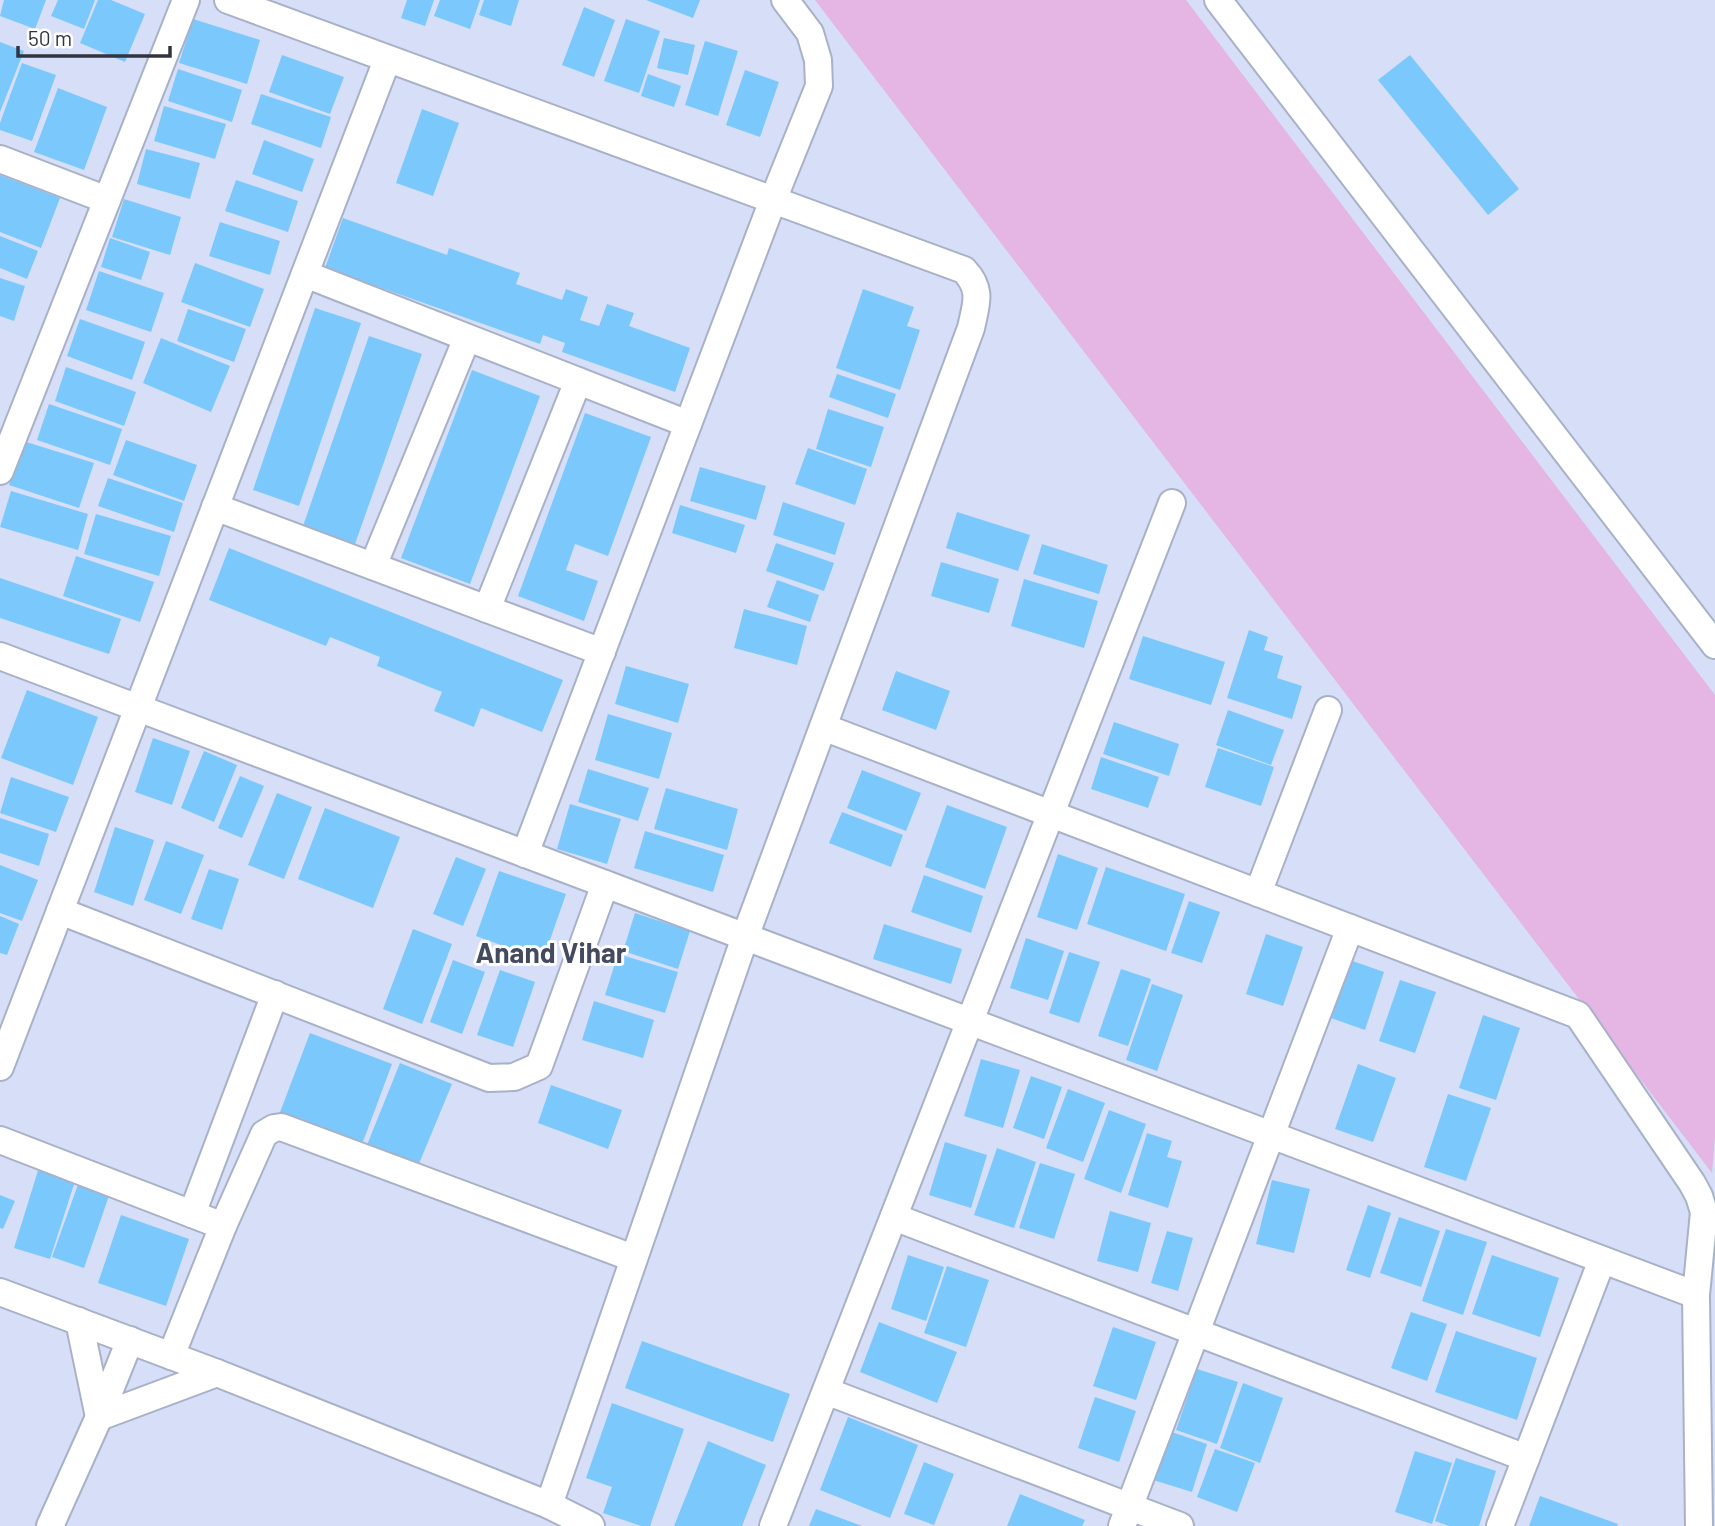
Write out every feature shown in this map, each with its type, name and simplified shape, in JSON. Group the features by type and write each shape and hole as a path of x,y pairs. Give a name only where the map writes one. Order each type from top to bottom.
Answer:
{"street":[{"path":"0,471 186,0"},
{"path":"228,0 964,270 974,280 978,292 971,328 745,937 632,1258 549,1505"},
{"path":"525,854 773,200 819,86 818,60 810,33 785,0"},
{"path":"1218,0 1715,645"},
{"path":"0,1067 387,60"},
{"path":"0,159 107,200"},
{"path":"305,274 688,424"},
{"path":"373,566 467,338"},
{"path":"487,609 578,382"},
{"path":"773,1526 1172,503"},
{"path":"215,507 602,652"},
{"path":"0,656 1696,1295"},
{"path":"1258,893 1328,710"},
{"path":"823,727 1578,1015 1699,1196 1704,1212 1696,1295 1699,1526"},
{"path":"60,911 489,1078 514,1077 539,1066 605,884"},
{"path":"1125,1516 1350,928"},
{"path":"192,1214 275,995"},
{"path":"171,1356 223,1226 264,1134 274,1128 281,1127 632,1258"},
{"path":"0,1140 223,1226"},
{"path":"894,1217 1526,1458"},
{"path":"1500,1526 1602,1259"},
{"path":"0,1292 218,1373 549,1505 591,1526"},
{"path":"79,1321 99,1417"},
{"path":"52,1521 130,1340"},
{"path":"99,1417 218,1373"},
{"path":"826,1391 1125,1516 1180,1526"}],"shaded area":[{"path":"815,0 1186,0 1715,695 1715,1135 1712,1173"}],"building":[{"path":"4,0 46,0 35,29 0,16"},
{"path":"58,0 95,0 84,29 51,16"},
{"path":"98,0 111,0 145,14 125,62 80,43"},
{"path":"407,0 434,0 425,26 401,18"},
{"path":"440,0 480,0 470,29 434,16"},
{"path":"484,0 519,0 511,26 479,15"},
{"path":"646,0 700,0 693,18"},
{"path":"584,7 615,20 594,77 562,65"},
{"path":"193,19 260,40 247,84 179,63"},
{"path":"626,19 660,31 639,93 604,81"},
{"path":"664,38 695,45 688,75 657,68"},
{"path":"705,41 738,51 718,116 685,105"},
{"path":"0,42 24,51 0,112"},
{"path":"282,55 344,77 330,114 269,92"},
{"path":"1410,55 1519,189 1488,215 1378,80"},
{"path":"22,63 56,75 32,141 0,130 0,123"},
{"path":"178,69 242,90 232,122 168,101"},
{"path":"745,70 779,82 760,137 726,125"},
{"path":"648,74 681,86 674,107 641,96"},
{"path":"58,88 107,107 84,170 34,152"},
{"path":"261,94 331,117 321,148 251,124"},
{"path":"164,106 226,124 215,159 154,141"},
{"path":"422,109 459,123 433,196 396,183"},
{"path":"264,140 314,159 302,192 252,174"},
{"path":"146,149 200,163 190,199 137,184"},
{"path":"0,175 60,198 41,248 0,232"},
{"path":"236,180 298,201 288,232 225,211"},
{"path":"124,199 181,217 170,255 112,237"},
{"path":"343,218 447,255 449,248 520,273 516,284 562,300 566,289 588,297 580,320 599,326 607,304 634,313 629,326 690,348 675,392 562,352 565,343 543,335 540,344 325,268"},
{"path":"220,222 280,241 270,275 209,256"},
{"path":"0,236 38,251 27,279 0,268"},
{"path":"110,238 150,252 141,280 101,267"},
{"path":"195,263 264,289 250,327 181,302"},
{"path":"99,271 164,293 151,332 86,310"},
{"path":"0,278 25,286 14,321 0,316"},
{"path":"863,289 914,307 907,326 920,330 900,390 836,368"},
{"path":"315,308 361,323 299,506 253,490"},
{"path":"188,309 246,329 234,362 177,341"},
{"path":"80,319 145,342 132,380 67,356"},
{"path":"369,336 422,354 355,544 303,526"},
{"path":"161,338 230,366 211,412 143,383"},
{"path":"66,367 136,392 124,426 55,401"},
{"path":"472,370 540,396 470,584 401,558"},
{"path":"837,374 896,394 888,418 829,397"},
{"path":"49,404 122,429 110,465 37,440"},
{"path":"828,409 884,427 871,467 816,449"},
{"path":"585,413 651,437 608,556 575,544 566,570 598,581 584,621 518,596"},
{"path":"126,440 197,465 184,501 113,475"},
{"path":"23,441 94,463 79,508 9,485"},
{"path":"808,448 867,469 855,505 795,484"},
{"path":"700,467 766,486 756,520 690,501"},
{"path":"108,478 183,503 174,532 98,506"},
{"path":"11,491 88,514 78,550 0,527"},
{"path":"783,502 845,523 835,555 773,535"},
{"path":"680,505 745,525 736,553 672,533"},
{"path":"957,512 1030,535 1018,571 946,548"},
{"path":"96,514 171,536 159,576 84,554"},
{"path":"776,543 834,563 824,591 766,571"},
{"path":"1042,544 1108,565 1099,594 1033,574"},
{"path":"229,548 563,680 542,732 481,708 474,727 434,711 442,692 377,666 380,657 330,637 326,646 209,600"},
{"path":"76,556 154,582 140,622 63,596"},
{"path":"941,562 999,579 989,613 931,596"},
{"path":"0,578 121,619 109,654 0,618"},
{"path":"1024,579 1098,601 1084,648 1011,626"},
{"path":"777,580 819,595 810,622 767,607"},
{"path":"744,609 807,626 797,665 734,648"},
{"path":"1249,630 1268,637 1264,650 1283,656 1277,678 1302,686 1292,719 1227,698"},
{"path":"1143,636 1225,662 1211,705 1129,679"},
{"path":"626,666 689,684 678,723 615,704"},
{"path":"896,671 950,691 936,730 882,710"},
{"path":"27,690 98,717 73,785 1,758"},
{"path":"1228,710 1284,730 1271,765 1216,745"},
{"path":"608,714 672,733 659,779 595,760"},
{"path":"1114,722 1179,744 1169,776 1103,754"},
{"path":"153,738 190,751 172,805 135,792"},
{"path":"1218,748 1274,767 1261,806 1205,787"},
{"path":"204,751 237,765 214,822 181,808"},
{"path":"1101,757 1159,777 1148,808 1091,789"},
{"path":"588,769 649,788 638,821 578,802"},
{"path":"862,770 921,793 906,831 847,808"},
{"path":"240,776 264,786 242,838 218,828"},
{"path":"11,777 69,797 56,832 0,813"},
{"path":"666,788 738,809 727,850 654,829"},
{"path":"277,793 312,807 284,879 248,865"},
{"path":"570,804 621,819 607,864 557,849"},
{"path":"947,805 1007,827 985,889 925,867"},
{"path":"325,808 400,837 373,908 298,879"},
{"path":"842,812 903,835 891,867 829,843"},
{"path":"0,818 49,834 39,866 0,853"},
{"path":"115,827 154,840 133,906 94,892"},
{"path":"645,831 724,855 713,892 634,868"},
{"path":"166,841 204,855 181,914 144,900"},
{"path":"1058,854 1098,868 1077,930 1037,917"},
{"path":"456,857 486,869 463,926 433,914"},
{"path":"0,865 38,880 22,921 0,913"},
{"path":"1106,867 1185,894 1166,951 1087,924"},
{"path":"209,869 239,879 222,930 191,919"},
{"path":"499,871 566,894 543,960 476,936"},
{"path":"924,875 983,896 971,933 911,912"},
{"path":"1189,901 1220,912 1202,963 1171,953"},
{"path":"635,913 690,931 678,969 623,951"},
{"path":"0,916 19,924 7,955 0,953"},
{"path":"884,924 962,949 951,984 873,959"},
{"path":"413,929 452,944 422,1024 383,1009"},
{"path":"1266,934 1303,947 1283,1006 1246,994"},
{"path":"1026,938 1064,951 1048,1000 1010,988"},
{"path":"1069,952 1100,962 1079,1023 1049,1013"},
{"path":"618,954 678,972 665,1013 605,995"},
{"path":"1347,959 1384,972 1365,1030 1328,1017"},
{"path":"453,960 485,972 462,1034 430,1022"},
{"path":"1121,969 1151,979 1128,1046 1098,1036"},
{"path":"500,970 535,982 513,1047 477,1035"},
{"path":"1400,980 1436,992 1415,1053 1379,1041"},
{"path":"1152,984 1183,995 1157,1071 1126,1060"},
{"path":"594,1001 654,1020 643,1058 582,1040"},
{"path":"1483,1015 1520,1028 1496,1100 1459,1088"},
{"path":"310,1033 392,1064 361,1147 279,1115"},
{"path":"981,1059 1020,1070 1003,1128 964,1116"},
{"path":"400,1063 452,1084 418,1166 367,1145"},
{"path":"1358,1064 1396,1078 1373,1142 1335,1129"},
{"path":"1031,1076 1062,1087 1044,1139 1013,1128"},
{"path":"551,1085 622,1110 608,1149 538,1123"},
{"path":"1068,1089 1105,1103 1083,1162 1046,1148"},
{"path":"1448,1094 1491,1108 1466,1181 1424,1167"},
{"path":"1109,1110 1146,1124 1121,1193 1084,1179"},
{"path":"1147,1133 1172,1141 1167,1157 1182,1161 1168,1208 1128,1195"},
{"path":"945,1142 987,1155 971,1208 929,1195"},
{"path":"997,1148 1036,1162 1014,1228 974,1215"},
{"path":"1040,1163 1075,1174 1054,1239 1019,1228"},
{"path":"40,1164 77,1175 50,1259 14,1248"},
{"path":"80,1179 111,1190 84,1268 52,1257"},
{"path":"1272,1180 1310,1189 1294,1253 1256,1244"},
{"path":"0,1195 15,1201 3,1229 0,1228"},
{"path":"1368,1205 1391,1213 1370,1278 1346,1270"},
{"path":"1110,1211 1151,1223 1138,1272 1097,1261"},
{"path":"121,1215 189,1239 166,1306 98,1283"},
{"path":"1399,1217 1440,1231 1421,1287 1380,1273"},
{"path":"1446,1229 1487,1242 1463,1315 1422,1301"},
{"path":"1167,1231 1193,1238 1178,1291 1151,1283"},
{"path":"908,1255 944,1267 926,1321 891,1309"},
{"path":"1492,1255 1559,1278 1540,1337 1472,1314"},
{"path":"947,1266 989,1280 966,1347 924,1333"},
{"path":"1411,1312 1447,1324 1427,1381 1391,1368"},
{"path":"879,1322 957,1352 937,1403 860,1372"},
{"path":"1113,1327 1156,1342 1136,1400 1093,1386"},
{"path":"1456,1331 1537,1358 1517,1420 1435,1392"},
{"path":"642,1341 790,1394 773,1442 625,1388"},
{"path":"1197,1369 1238,1382 1217,1444 1176,1430"},
{"path":"1243,1383 1283,1398 1260,1463 1220,1448"},
{"path":"1095,1397 1136,1411 1119,1462 1078,1448"},
{"path":"612,1403 684,1429 650,1526 641,1526 603,1513 612,1487 586,1478"},
{"path":"848,1417 918,1445 890,1518 820,1490"},
{"path":"1166,1430 1207,1444 1192,1492 1150,1479"},
{"path":"708,1441 766,1465 742,1526 674,1526"},
{"path":"1215,1449 1255,1463 1237,1512 1197,1497"},
{"path":"1415,1451 1452,1463 1432,1524 1395,1512"},
{"path":"1456,1458 1496,1471 1479,1526 1449,1526 1435,1521"},
{"path":"924,1462 954,1474 934,1525 904,1514"},
{"path":"1020,1494 1085,1520 1082,1526 1007,1526"},
{"path":"1540,1496 1618,1524 1529,1526"},
{"path":"816,1509 862,1526 809,1526"}],"district":[{"name":"Anand Vihar","path":"551,953"}]}
